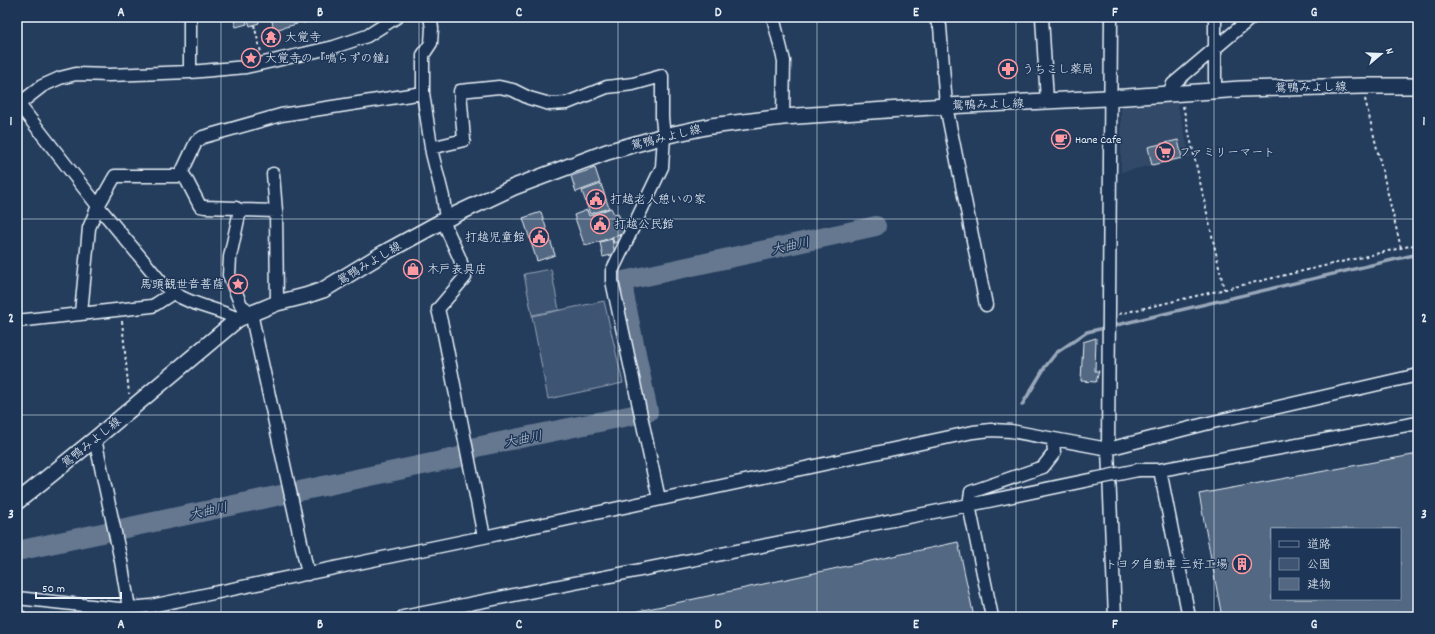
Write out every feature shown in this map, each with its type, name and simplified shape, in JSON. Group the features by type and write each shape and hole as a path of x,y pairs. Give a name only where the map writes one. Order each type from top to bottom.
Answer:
{"main road":[{"name":"鴛鴨みよし線","path":"17,502 95,439 238,319 277,303 324,290 384,252 444,220 514,187 608,152 664,136 711,126 783,117 1215,91 1362,86 1418,86"}],"street":[{"path":"190,17 190,72"},
{"path":"238,319 227,313 198,304 173,293 152,271 98,206 18,102 42,86 60,78 76,74 109,75 190,72 246,67 265,63 334,47 367,36 397,17"},
{"path":"430,17 432,28 430,43 423,55 423,93 431,148 443,197 444,220 460,259 465,277 438,309 484,537"},
{"path":"773,17 784,61 783,117"},
{"path":"934,17 940,26 946,106 986,305"},
{"path":"1042,17 1047,102"},
{"path":"1111,17 1108,449 1115,617"},
{"path":"1215,17 1215,91"},
{"path":"1174,94 1173,84 1252,17"},
{"path":"431,148 464,140 460,92 499,87 513,90 529,98 550,104 556,104 567,103 607,87 633,84 662,76 662,118 664,136 662,167 612,272 612,281 659,499"},
{"path":"180,176 196,142 203,137 281,115 423,93"},
{"path":"273,174 276,211 277,303"},
{"path":"81,313 89,228 98,206 116,176 185,177 200,206 236,208 240,210 276,211"},
{"path":"240,210 230,257 229,275 241,305 252,313 308,574"},
{"path":"17,321 81,313 121,310 156,304 173,293"},
{"path":"17,598 152,611 308,574 973,432 991,430 1011,431 1108,449 1213,422 1418,375"},
{"path":"403,617 1138,470 1160,470 1418,423"},
{"path":"95,439 121,561 129,608"},
{"path":"992,617 969,505 971,492 1043,467 1054,452 1053,439"},
{"path":"1160,470 1189,617"}],"path":[{"path":"254,24 265,63"},
{"path":"1362,86 1401,248"},
{"path":"1174,94 1224,290"},
{"path":"1109,316 1418,244"},
{"path":"121,310 129,396 136,404"},
{"path":"22,610 33,617"}],"shaded area":[{"path":"1176,98 1190,157 1121,172 1121,109 1131,101"}],"green space":[{"path":"551,269 559,310 532,315 524,274"},
{"path":"604,301 623,383 548,399 532,316"}],"building":[{"path":"233,17 245,17 247,24 236,27"},
{"path":"271,17 295,17 297,24 274,30"},
{"path":"302,17 322,17 322,18 303,23"},
{"path":"258,18 259,23 250,26 248,20"},
{"name":"ファミリーマート","path":"1178,140 1182,158 1152,165 1148,147"},
{"path":"595,168 600,183 576,192 571,176"},
{"name":"打越老人憩いの家","path":"601,184 609,208 590,214 582,191"},
{"name":"打越公民館","path":"611,208 614,214 618,213 625,233 589,245 584,244 574,215 587,210 589,216"},
{"name":"打越児童館","path":"541,212 555,255 537,261 523,218"},
{"path":"620,235 622,240 614,243 612,237"},
{"path":"612,239 615,254 603,257 600,242"},
{"path":"1096,338 1095,371 1099,371 1096,382 1081,381 1083,342"},
{"name":"トヨタ自動車 三好工場","path":"1418,454 1418,617 1222,617 1199,494"},
{"path":"958,542 974,617 611,617"}],"waterway":[{"name":"大曲川","path":"17,551 460,457 476,447 648,412 624,295 623,281 876,226"},
{"path":"1022,405 1045,367 1056,353 1087,332 1418,254"}],"place":[{"name":"大覚寺","path":"271,37"},
{"name":"大覚寺の『鳴らずの鐘』","path":"251,58"},
{"name":"うちこし薬局","path":"1008,69"},
{"name":"Hane Cafe","path":"1061,139"},
{"name":"ファミリーマート","path":"1165,152"},
{"name":"打越老人憩いの家","path":"596,199"},
{"name":"打越公民館","path":"600,224"},
{"name":"打越児童館","path":"539,237"},
{"name":"木戸表具店","path":"413,269"},
{"name":"馬頭観世音菩薩","path":"238,284"},
{"name":"トヨタ自動車 三好工場","path":"1242,564"}]}
